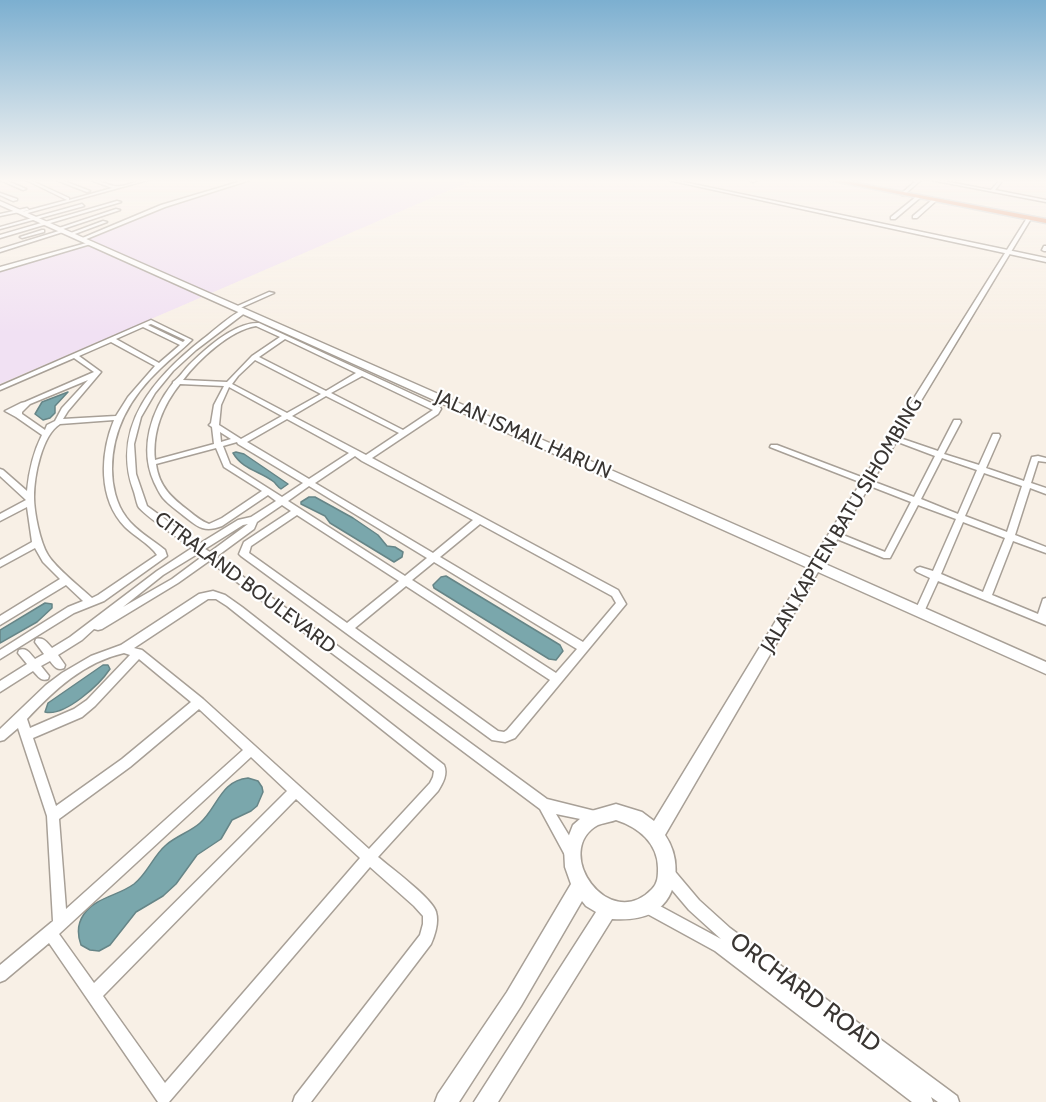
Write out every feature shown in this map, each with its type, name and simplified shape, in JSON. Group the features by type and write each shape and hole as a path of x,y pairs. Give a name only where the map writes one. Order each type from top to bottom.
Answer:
{"street":[{"path":"0,237 18,231"},
{"path":"22,237 48,231"},
{"path":"0,250 53,231"},
{"name":"JALAN ISMAIL HARUN","path":"65,231 1046,668"},
{"path":"82,239 101,231"},
{"path":"911,231 1046,260"},
{"name":"JALAN KAPTEN BATU SIHOMBING","path":"656,834 816,565 1022,231"},
{"path":"0,269 92,243"},
{"name":"CITRALAND BOULEVARD","path":"271,294 240,309 196,346 157,383 146,400 132,436 130,467 134,489 143,507 544,805 572,852"},
{"path":"0,388 151,322 189,340 139,384 117,418 110,439 107,462 109,486 118,511 125,522 162,552 162,556 147,568 90,602 71,610 19,649 0,655"},
{"path":"267,492 214,525 202,525 168,499 161,490 152,463 152,434 157,413 176,382 206,352 244,327 257,324 436,409 435,412 364,459"},
{"path":"284,337 254,357 228,384 216,410 213,425 217,446 231,469 557,679"},
{"path":"111,339 158,365"},
{"path":"74,355 97,369 97,373"},
{"path":"254,357 404,433"},
{"path":"46,434 19,415 9,411 97,373"},
{"path":"90,602 46,560 37,543 30,500 32,477 46,434 97,373"},
{"path":"152,463 239,441 362,374"},
{"path":"176,382 228,384 620,598 621,604 511,734 505,737 496,736 244,554 247,544 297,511"},
{"path":"58,422 117,418"},
{"path":"835,535 887,556 957,423"},
{"path":"213,425 584,648"},
{"path":"920,611 996,436"},
{"path":"894,439 1046,491"},
{"path":"774,447 1046,550"},
{"path":"74,639 159,573 241,522 253,520 354,453"},
{"path":"986,597 1010,536 1035,459 1046,460"},
{"path":"0,472 30,500"},
{"path":"0,518 30,500"},
{"path":"0,687 74,639 175,580 251,527 253,520"},
{"path":"347,629 479,520"},
{"path":"0,564 37,543"},
{"path":"920,570 1044,620 1046,602"},
{"path":"0,621 67,580"},
{"path":"0,736 21,718 49,680 65,669 123,649 211,593 218,594 434,764 440,769 439,778 434,787 369,858 166,1099 94,994 55,928 53,816 21,718"},
{"path":"36,638 65,669"},
{"path":"19,649 49,680"},
{"path":"123,649 138,653 199,702 430,913 426,939 302,1102"},
{"path":"27,735 85,708 138,653"},
{"path":"53,816 126,763 199,702"},
{"path":"0,975 55,928 250,750"},
{"path":"94,994 295,792"},
{"name":"CITRALAND BOULEVARD","path":"544,805 595,816"},
{"path":"605,813 627,814 643,821 656,834 666,852 667,873 661,892 647,906 628,912 608,909 592,900 580,886 572,864 572,852 579,831 595,816 605,813"},
{"name":"ORCHARD ROAD","path":"667,873 724,933 951,1102"},
{"path":"446,1102 513,999 580,886"},
{"name":"ORCHARD ROAD","path":"647,906 720,946 925,1102"},
{"path":"485,1102 608,909"}],"shaded area":[{"path":"102,231 354,231 209,294 86,238"},
{"path":"87,245 202,297 0,384 0,270"}],"water":[{"path":"68,392 55,406 55,413 50,418 43,420 35,414 42,402"},
{"path":"233,453 244,454 288,484 281,489 269,478 252,470 237,459"},
{"path":"309,497 315,497 353,518 378,535 387,546 395,547 403,552 402,557 394,562 330,523 325,516 301,504"},
{"path":"446,576 560,645 563,651 556,660 549,659 434,588 433,585 441,577"},
{"path":"45,603 52,604 52,608 37,622 0,643 0,630"},
{"path":"103,665 108,665 110,669 81,698 62,710 45,712 48,703"},
{"path":"248,778 258,781 262,787 263,792 257,806 232,820 221,839 197,855 176,884 163,896 136,912 110,945 99,951 90,950 81,945 79,925 89,908 134,884 166,845 192,829 206,817 225,789 239,780"}]}
